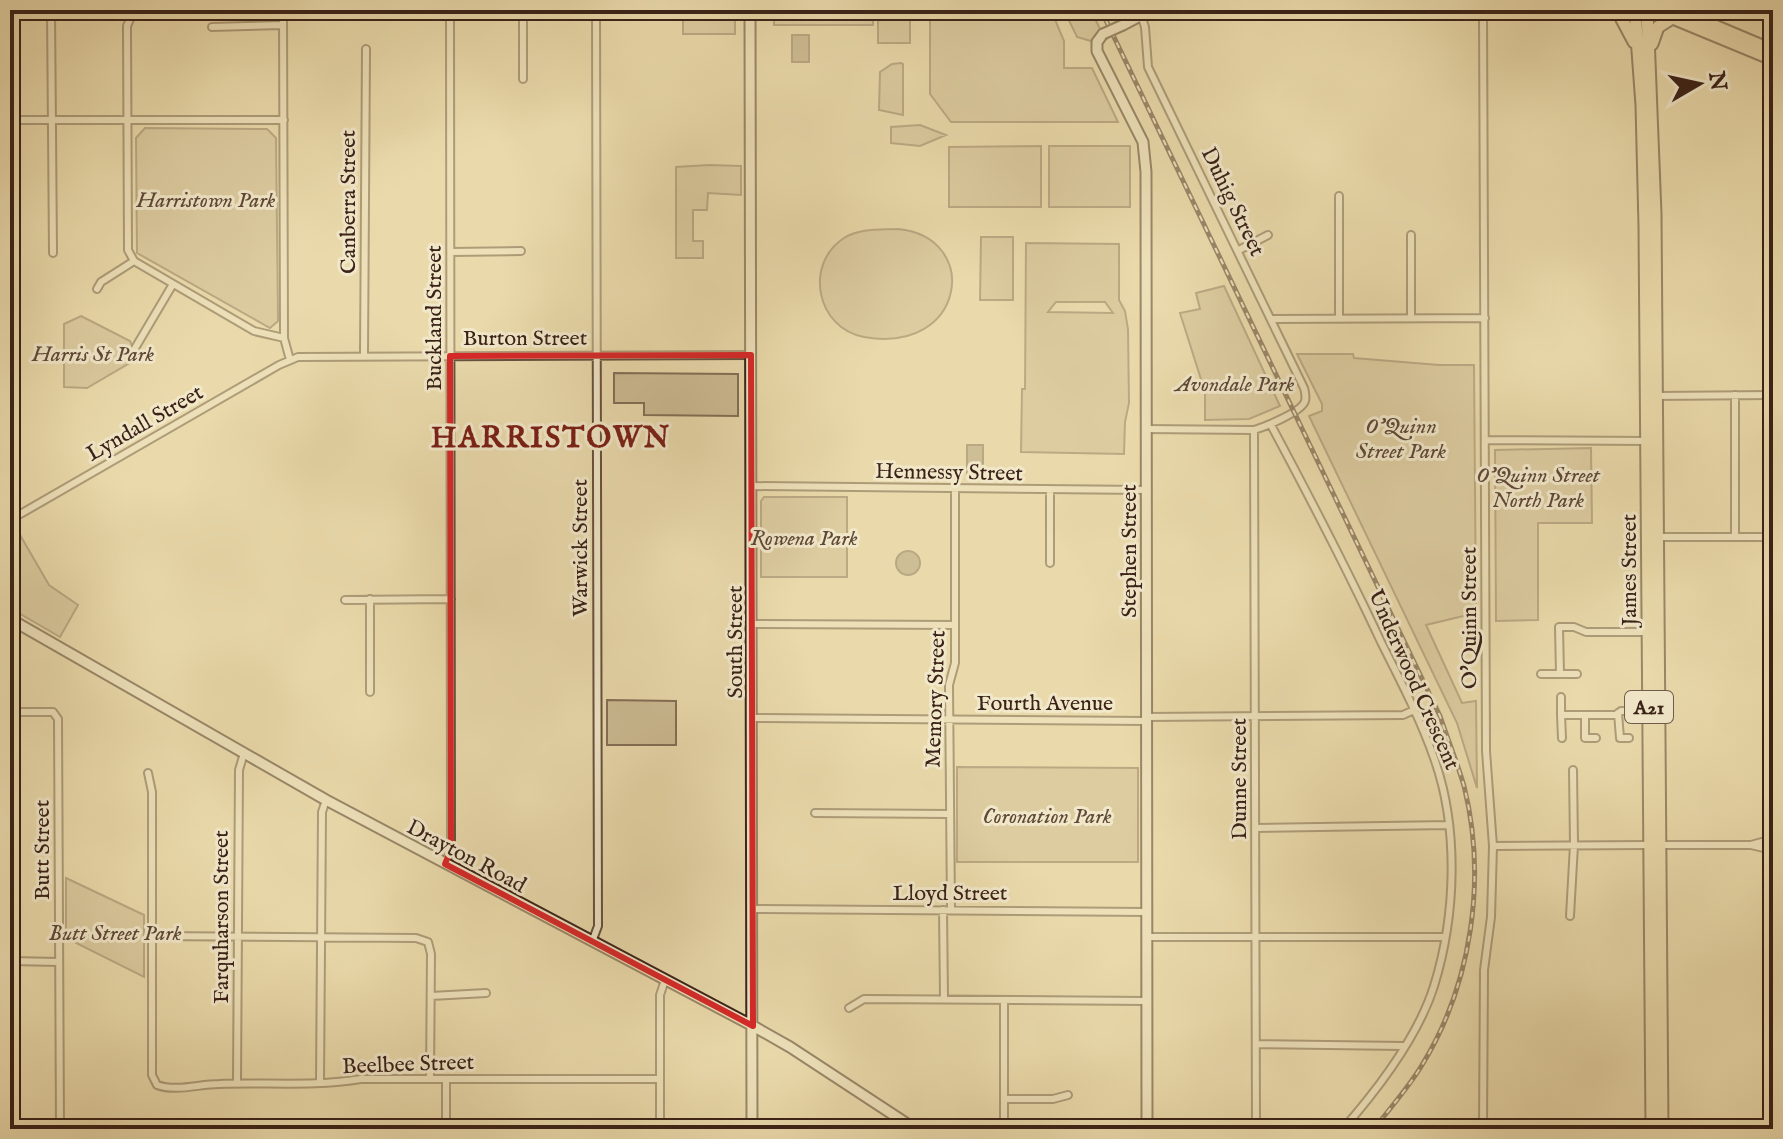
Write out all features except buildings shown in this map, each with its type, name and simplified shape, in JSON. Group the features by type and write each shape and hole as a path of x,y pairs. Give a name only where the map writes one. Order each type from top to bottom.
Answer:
{"highway":[{"path":"1617,10 1644,50 1658,27 1675,14"},
{"name":"James Street","path":"1635,10 1644,50"},
{"name":"James Street","path":"1650,10 1644,50 1644,154 1651,396 1657,1126"},
{"name":"James Street","path":"1652,537 1648,632 1655,845"}],"main road":[{"path":"1650,10 1675,14 1773,60"},
{"path":"1709,29 1773,50"}],"street":[{"path":"51,10 53,253"},
{"path":"134,10 127,26 128,250 134,261 254,331 284,338"},
{"path":"283,10 284,338 290,360"},
{"name":"Buckland Street","path":"445,864 451,849 450,10"},
{"path":"523,10 523,79"},
{"name":"Warwick Street","path":"592,942 598,926 596,10"},
{"name":"South Street","path":"750,10 752,1129"},
{"name":"O'Quinn Street","path":"1483,10 1486,751 1493,846 1491,917 1484,970 1483,1129"},
{"path":"1709,29 1714,10"},
{"name":"Stephen Street","path":"1142,13 1103,34 1097,42 1097,51 1145,151 1147,1129"},
{"name":"Duhig Street","path":"1142,13 1148,67 1304,388 1306,400 1302,407 1271,425"},
{"path":"212,27 283,25"},
{"name":"Canberra Street","path":"364,355 366,49"},
{"path":"10,120 284,120"},
{"path":"1339,196 1339,318"},
{"path":"1239,250 1268,235"},
{"path":"1411,235 1411,317"},
{"path":"451,252 521,251"},
{"path":"97,289 101,282 134,261"},
{"path":"131,355 173,284"},
{"path":"1272,319 1485,318"},
{"name":"Burton Street","path":"298,357 751,355"},
{"name":"Lyndall Street","path":"10,520 298,357"},
{"path":"1735,395 1735,537"},
{"path":"1651,396 1773,395"},
{"path":"1145,429 1254,430 1271,425"},
{"name":"Underwood Crescent","path":"1271,425 1360,596 1414,710 1435,760 1449,825 1452,899 1434,987 1404,1046 1345,1127"},
{"name":"Dunne Street","path":"1254,430 1256,1129"},
{"path":"1486,440 1651,441"},
{"name":"Hennessy Street","path":"751,486 1145,490"},
{"name":"Memory Street","path":"944,999 950,814 949,685 955,663 955,489"},
{"path":"1050,490 1050,563"},
{"path":"1652,537 1773,537"},
{"path":"370,599 370,692"},
{"path":"345,600 451,599"},
{"name":"Drayton Road","path":"12,619 326,800 753,1026 902,1119"},
{"path":"751,624 955,625"},
{"path":"1560,674 1559,627 1574,627 1586,632 1648,632"},
{"path":"1541,674 1577,674"},
{"path":"1561,697 1562,738"},
{"name":"Fourth Avenue","path":"752,718 1146,719 1403,715 1414,710"},
{"path":"1561,715 1649,711"},
{"name":"Butt Street","path":"10,712 53,712 58,719 60,1129"},
{"path":"1618,713 1620,738 1629,738"},
{"path":"1585,715 1585,738 1596,738"},
{"name":"Farquharson Street","path":"237,1083 239,770 244,753"},
{"path":"1570,916 1574,845 1573,770"},
{"path":"148,773 152,792 151,936 416,938 428,942 431,954 430,1079"},
{"path":"320,1083 322,812 326,800"},
{"path":"815,813 950,814"},
{"path":"1256,828 1449,825"},
{"path":"1493,846 1751,845 1773,851 1773,838 1751,845"},
{"name":"Lloyd Street","path":"752,909 1147,912"},
{"name":"Beelbee Street","path":"151,936 152,1075 157,1085 169,1088 361,1079 660,1079"},
{"path":"1147,937 1444,937"},
{"path":"10,961 59,962"},
{"path":"660,1129 660,995 665,980"},
{"path":"431,996 486,993"},
{"path":"849,1008 864,999 1147,1001"},
{"path":"1004,1000 1004,1129"},
{"path":"1257,1044 1404,1046"},
{"path":"446,1079 446,1129"},
{"path":"1005,1099 1046,1100 1068,1095"},
{"path":"902,1119 915,1129"},
{"path":"902,1119 925,1129"}],"highlighted area":[{"path":"751,355 753,1026 445,864 451,849 450,356"}],"green space":[{"path":"683,10 735,10 735,34 683,34"},
{"path":"774,10 873,10 873,25 774,25"},
{"path":"878,10 910,10 910,43 878,43"},
{"path":"930,10 1051,10 1064,41 1064,68 1092,68 1118,122 951,122 930,94"},
{"path":"1064,10 1091,10 1100,29 1091,41 1077,37"},
{"path":"901,63 903,115 879,110 880,72 892,64"},
{"path":"920,125 946,135 920,146 891,143 891,127"},
{"name":"Harristown Park","path":"145,128 267,129 276,138 278,321 270,328 137,253 136,138"},
{"path":"1041,146 1041,207 949,207 949,147"},
{"path":"1049,146 1130,146 1130,207 1049,207"},
{"path":"741,166 741,195 708,193 707,210 693,210 693,241 703,241 703,258 676,258 676,167"},
{"path":"898,229 925,237 942,252 951,271 951,293 942,313 924,329 898,338 864,337 848,331 826,309 820,278 824,263 831,249 850,235 870,230"},
{"path":"981,237 1013,237 1013,300 980,300"},
{"path":"1026,243 1119,244 1119,300 1125,311 1128,329 1129,403 1124,454 1021,452 1022,389 1025,389","holes":["1056,302 1105,302 1113,313 1048,312"]},
{"name":"Avondale Park","path":"1224,286 1280,406 1249,419 1205,420 1205,392 1180,313 1200,309 1196,293"},
{"name":"Harris St Park","path":"81,316 130,341 138,358 87,388 64,387 64,324"},
{"name":"O'Quinn Street Park","path":"1297,354 1353,354 1354,358 1474,365 1476,613 1426,625 1462,703 1476,701 1477,788 1457,723 1309,416 1322,411 1322,404"},
{"path":"614,373 738,374 738,416 644,415 644,403 614,403"},
{"name":"O'Quinn Street North Park","path":"1591,448 1592,523 1538,523 1538,620 1496,621 1495,450"},
{"name":"Rowena Park","path":"764,497 847,497 847,577 761,577 761,501"},
{"path":"16,528 49,585 78,605 60,637 10,608 10,532"},
{"path":"607,700 676,701 676,745 607,745"},
{"name":"Coronation Park","path":"957,767 1138,768 1138,862 957,862"},
{"name":"Butt Street Park","path":"66,878 144,915 144,977 66,938"}],"shaded area":[{"path":"792,35 809,35 809,62 792,62"},
{"path":"967,445 983,445 983,474 967,474"},
{"path":"903,551 913,551 920,558 920,568 913,575 903,575 896,568 896,558"}],"railway":[{"path":"1101,10 1440,716 1464,786 1471,821 1474,893 1463,965 1439,1034 1422,1065 1374,1129"}],"district":[{"name":"HARRISTOWN","path":"551,437"}]}
